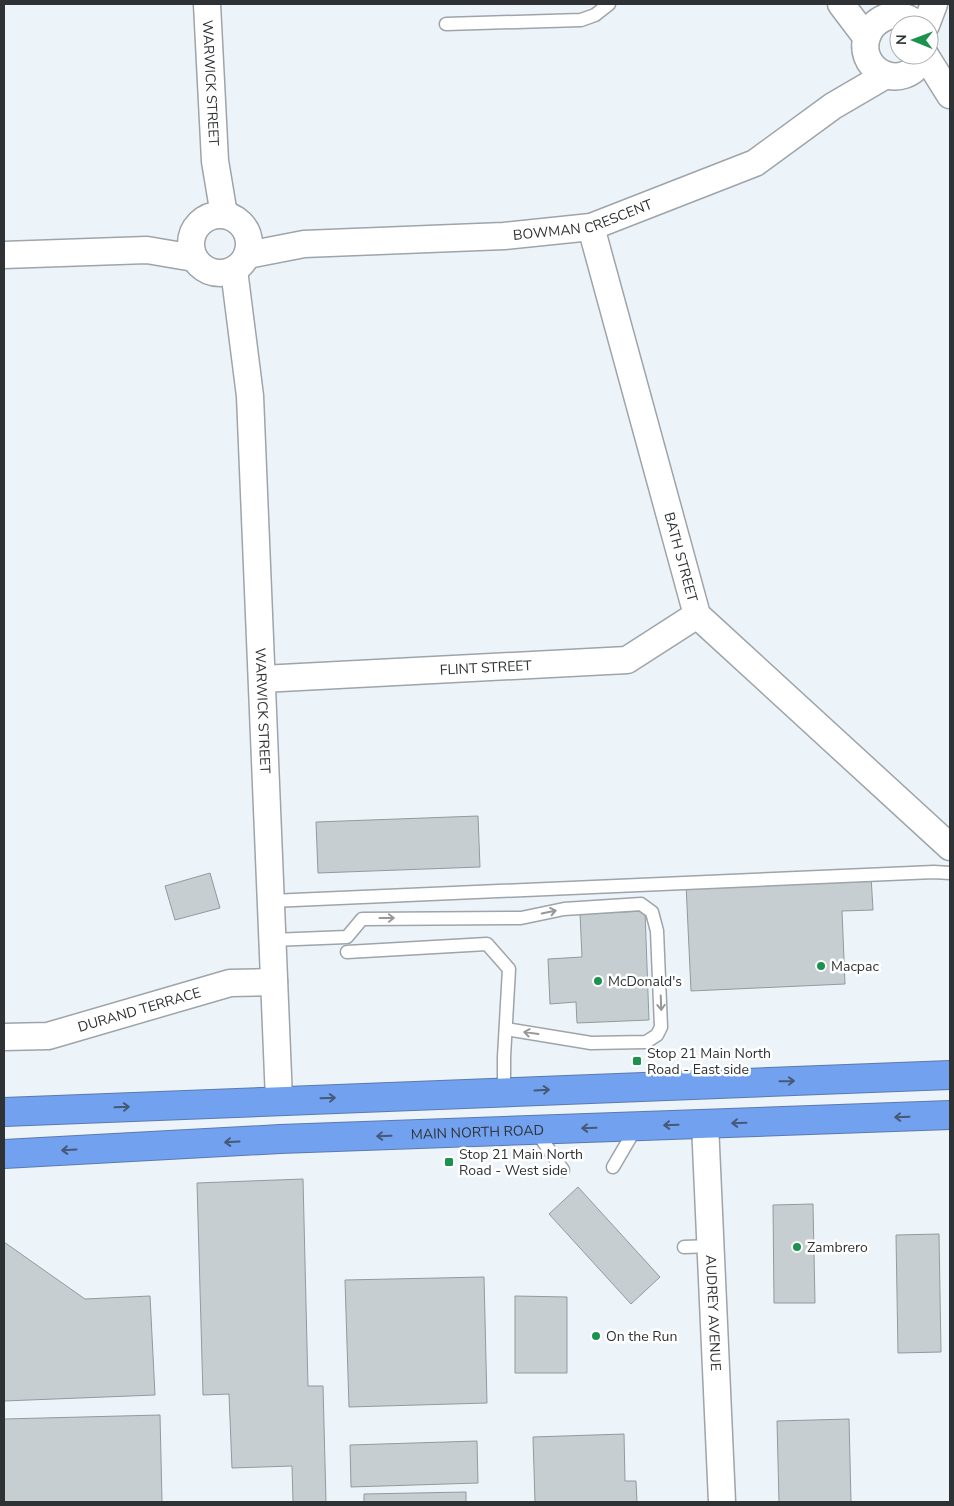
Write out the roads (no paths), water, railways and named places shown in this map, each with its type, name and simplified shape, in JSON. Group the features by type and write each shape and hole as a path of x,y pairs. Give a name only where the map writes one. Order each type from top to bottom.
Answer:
{"highway":[{"path":"4,1112 950,1074"},
{"path":"703,1083 705,1124"},
{"path":"279,1100 280,1139"},
{"name":"MAIN NORTH ROAD","path":"4,1154 280,1139 950,1115"}],"street":[{"name":"WARWICK STREET","path":"207,4 220,245 240,323 250,396 279,1100"},
{"path":"842,4 889,51"},
{"path":"868,4 906,15"},
{"path":"916,15 934,4"},
{"path":"889,18 882,18 872,26 889,48"},
{"name":"BOWMAN CRESCENT","path":"4,255 147,250 220,245 304,244 504,236 591,227 755,163 889,65"},
{"path":"906,65 950,96"},
{"name":"BATH STREET","path":"591,227 697,615 950,847"},
{"name":"FLINT STREET","path":"262,679 628,660 697,615"},
{"name":"DURAND TERRACE","path":"4,1037 48,1036 230,983 274,982"},
{"name":"AUDREY AVENUE","path":"705,1124 712,1246 722,1502"}],"lane":[{"path":"446,24 581,20 595,15 609,4"},
{"path":"271,902 934,872 950,873"},
{"path":"272,940 347,937 362,918 521,918 564,909 641,904 652,912 657,931 660,984 661,1027 657,1035 646,1042 591,1043 506,1029"},
{"path":"347,952 487,944 509,969 504,1092"},
{"path":"613,1167 637,1126"},
{"path":"536,1130 563,1170"},
{"path":"684,1247 712,1246"}],"place":[{"name":"Macpac","path":"821,966"},
{"name":"McDonald's","path":"598,981"},
{"name":"Stop 21 Main North Road - East side","path":"637,1061"},
{"name":"Stop 21 Main North Road - West side","path":"449,1162"},
{"name":"Zambrero","path":"797,1247"},
{"name":"On the Run","path":"596,1336"}]}
